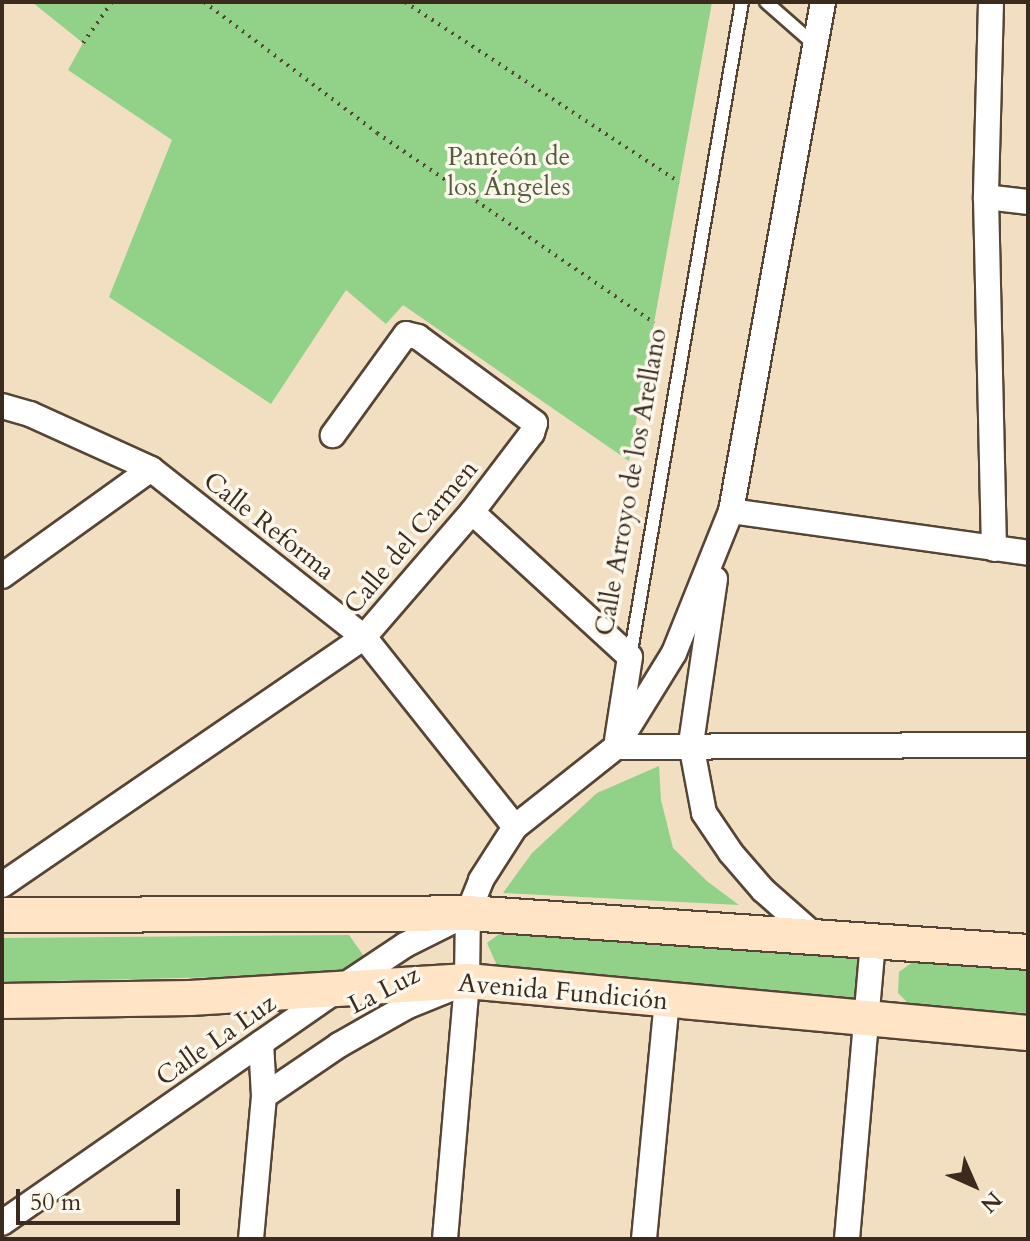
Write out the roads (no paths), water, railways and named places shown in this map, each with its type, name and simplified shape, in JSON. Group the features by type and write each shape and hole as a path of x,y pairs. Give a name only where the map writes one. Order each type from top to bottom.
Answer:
{"street":[{"path":"445,1239 467,981 468,913 481,880 515,827 616,747 674,653 720,545 731,511 823,2"},
{"path":"991,2 986,197 994,549"},
{"path":"986,197 1028,202"},
{"name":"Calle del Carmen","path":"2,885 364,637 472,512 532,433 535,423 418,337 406,334 333,435"},
{"name":"Calle Reforma","path":"2,406 30,414 151,469 364,637 515,827"},
{"path":"2,576 151,469"},
{"path":"731,511 1028,553"},
{"path":"472,512 630,657"},
{"path":"720,545 691,744 704,813 731,853 763,890 814,935"},
{"name":"Calle Arroyo de los Arellano","path":"616,747 630,657"},
{"path":"616,747 691,744 1028,745"},
{"path":"2,915 468,913 1028,952"},
{"name":"Calle La Luz","path":"2,1223 405,945 468,913"},
{"path":"847,1239 873,940"},
{"name":"Avenida Fundición","path":"2,1001 336,991 467,981 1028,1033"},
{"name":"La Luz","path":"264,1096 339,1045 406,1007 467,981"},
{"path":"644,1239 667,1001"},
{"path":"251,1239 264,1096 261,1043"}],"lane":[{"name":"Calle Arroyo de los Arellano","path":"630,657 742,2"},
{"path":"766,2 815,45"}],"park label":[{"name":"Panteón de los Ángeles","path":"509,172"}]}
